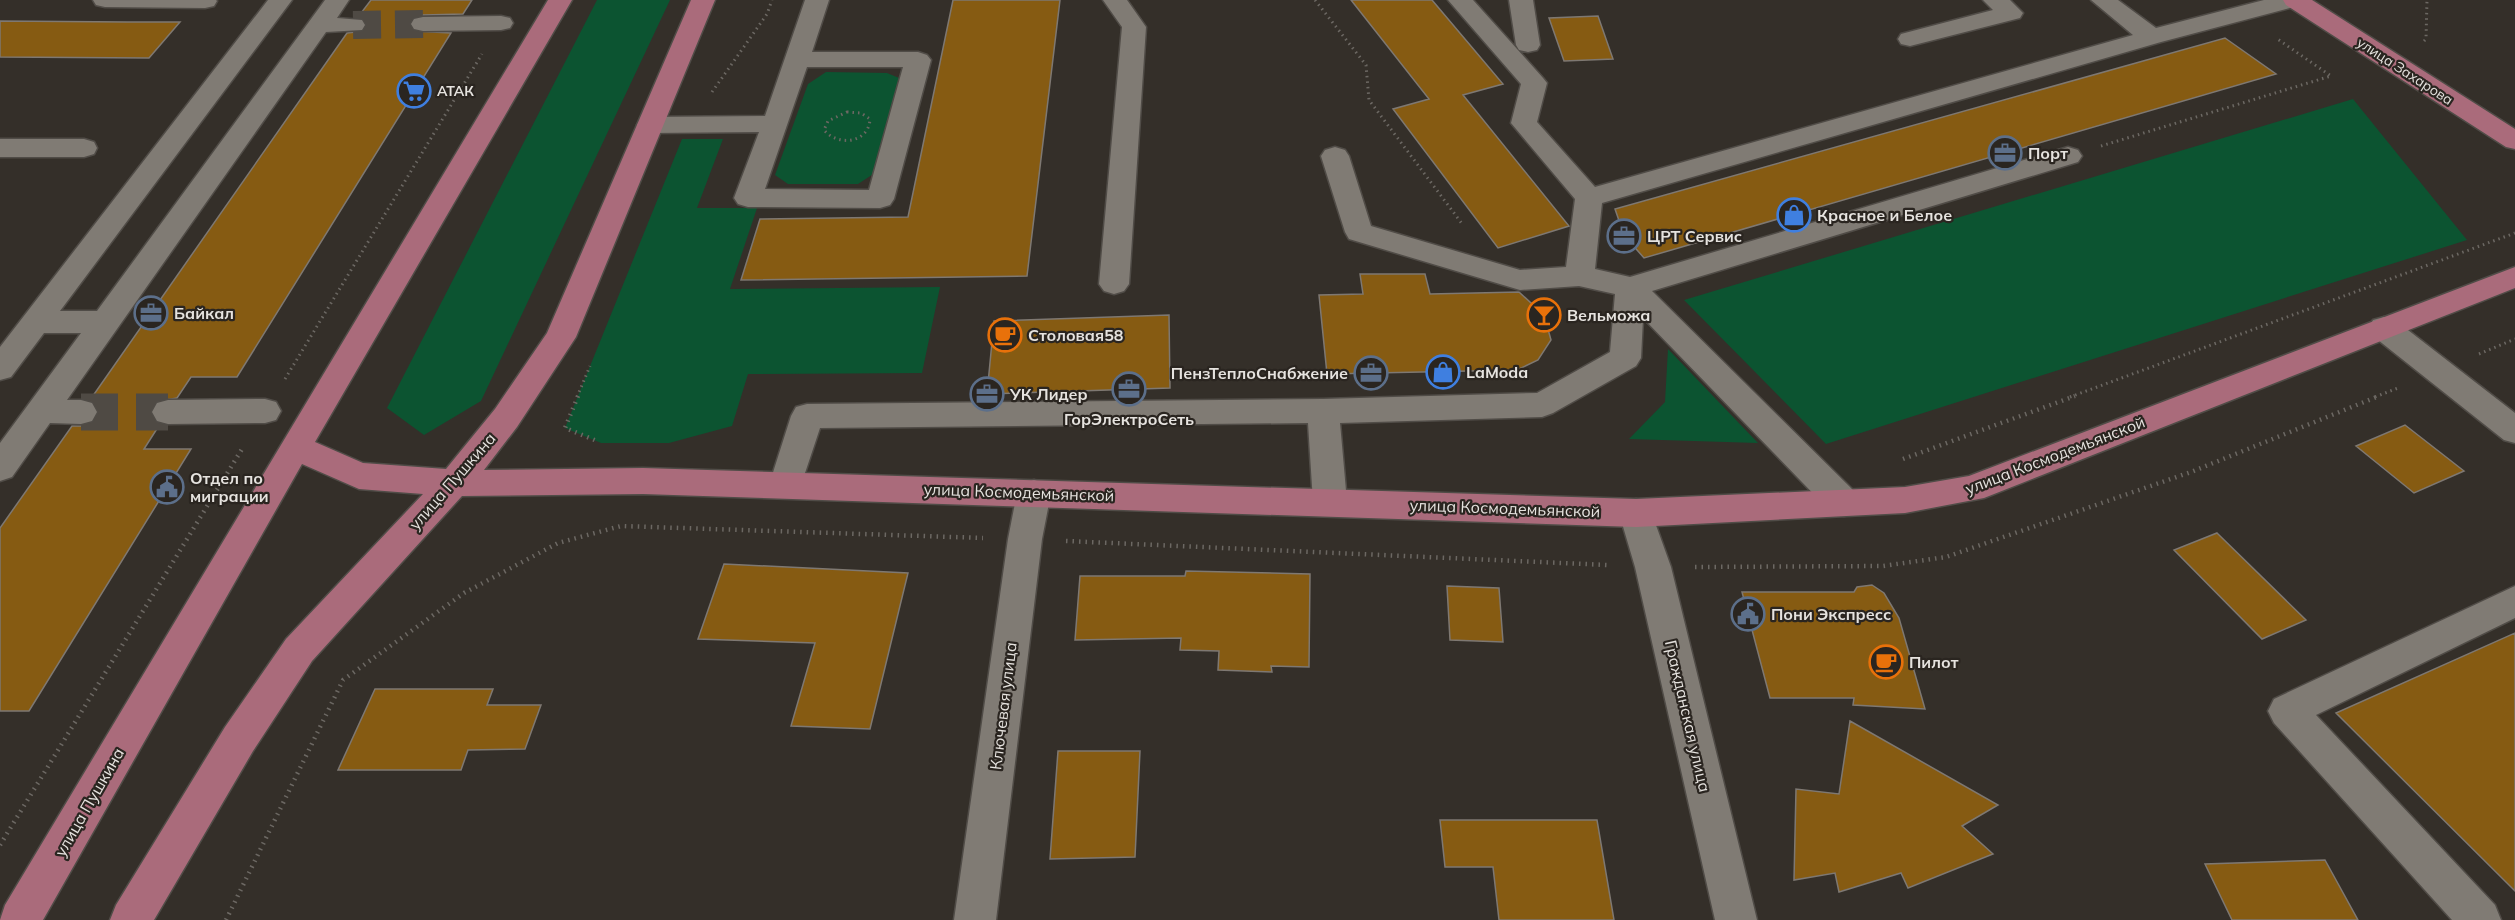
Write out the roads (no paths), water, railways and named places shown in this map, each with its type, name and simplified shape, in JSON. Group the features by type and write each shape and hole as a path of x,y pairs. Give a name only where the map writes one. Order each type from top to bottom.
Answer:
{"main road":[{"name":"улица Пушкина","path":"20,920 295,447 560,0"},
{"name":"улица Пушкина","path":"131,920 239,739 299,650 454,483 506,417 561,337 703,0"},
{"name":"улица Захарова","path":"2294,0 2515,141"},
{"name":"улица Космодемьянской","path":"295,447 359,476 454,483 643,481 1636,513 1905,500 1972,489 2515,277"}],"street":[{"path":"105,0 205,1"},
{"path":"0,369 280,0"},
{"path":"0,468 337,0"},
{"path":"797,59 918,60 880,199 748,198 817,0"},
{"path":"1114,284 1134,27 1115,0"},
{"path":"1460,0 1534,83 1524,123 1589,198 1579,276"},
{"path":"1521,0 1528,45"},
{"path":"1910,39 2012,13 1995,0"},
{"path":"2103,0 2152,37"},
{"path":"1589,198 2152,37 2294,0"},
{"path":"423,24 501,23"},
{"path":"319,25 353,25"},
{"path":"650,125 775,124"},
{"path":"0,148 84,148"},
{"path":"1335,156 1359,232 1520,280 1579,276 1630,287 2068,156"},
{"path":"786,485 807,416 1323,411 1542,405 1625,358 1630,287"},
{"path":"1630,287 1844,503"},
{"path":"35,322 105,322"},
{"path":"2384,328 2515,431"},
{"path":"40,411 81,412"},
{"path":"168,412 265,411"},
{"path":"1323,411 1330,502"},
{"name":"Ключевая улица","path":"975,920 1025,539 1034,493"},
{"name":"Гражданская улица","path":"1636,513 1653,567 1736,920"},
{"path":"2480,920 2286,711 2515,601"}],"tunnel":[{"path":"353,25 423,24"},
{"path":"81,412 168,412"}],"place":[{"name":"АТАК","path":"414,91"},
{"name":"Порт","path":"2005,153"},
{"name":"Красное и Белое","path":"1794,215"},
{"name":"ЦРТ Сервис","path":"1624,236"},
{"name":"Байкал","path":"151,313"},
{"name":"Вельможа","path":"1544,315"},
{"name":"Столовая58","path":"1005,335"},
{"name":"LaModa","path":"1443,372"},
{"name":"ПензТеплоСнабжение","path":"1371,373"},
{"name":"ГорЭлектроСеть","path":"1129,389"},
{"name":"УК Лидер","path":"987,394"},
{"name":"Отдел по миграции","path":"167,487"},
{"name":"Пони Экспресс","path":"1748,614"},
{"name":"Пилот","path":"1886,662"}]}
